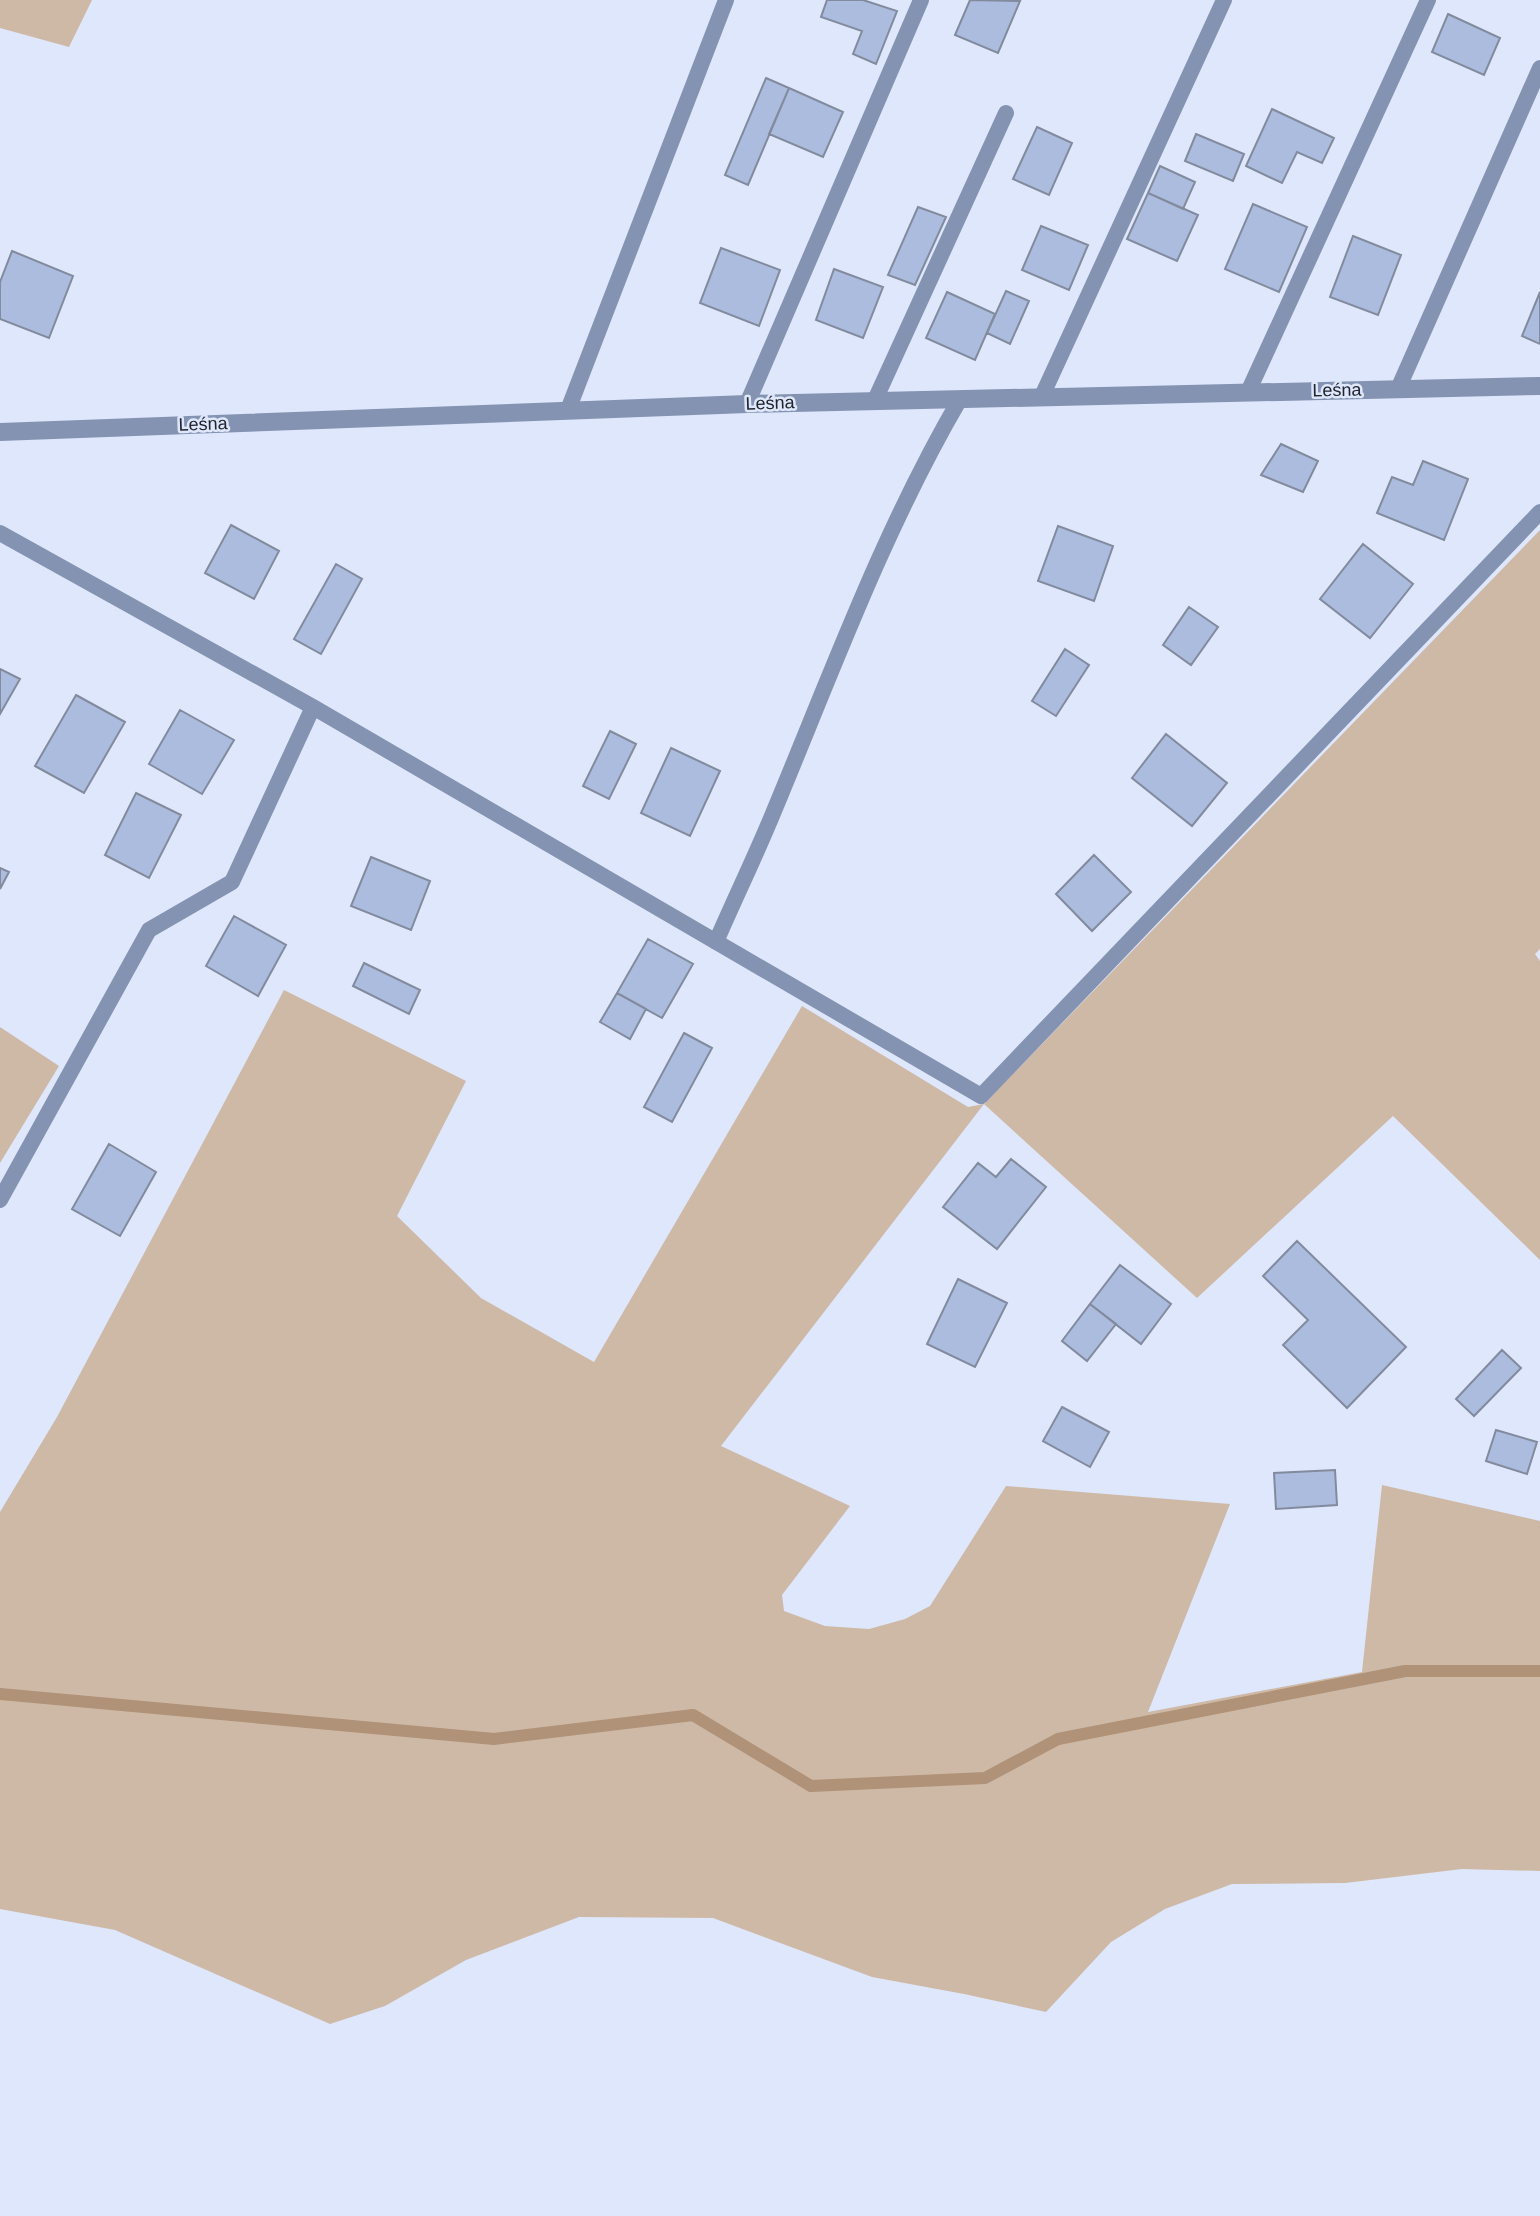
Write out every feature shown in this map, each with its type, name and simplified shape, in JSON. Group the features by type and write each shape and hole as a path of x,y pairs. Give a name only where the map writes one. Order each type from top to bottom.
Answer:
{"street":[{"name":"Leśna","path":"0,432 875,400 1540,386"}],"lane":[{"path":"568,410 726,0"},
{"path":"747,404 921,0"},
{"path":"1042,396 1224,0"},
{"path":"1248,392 1428,0"},
{"path":"1398,389 1540,68"},
{"path":"875,400 1006,113"},
{"path":"716,942 773,814 865,589 927,455 960,399"},
{"path":"0,533 313,707 981,1097 1540,512"},
{"path":"0,1200 149,930 232,882 313,707"}],"shaded area":[{"path":"0,0 92,0 69,47 0,28"},
{"path":"1540,530 1540,949 1535,954 1540,961 1540,1260 1393,1116 1197,1298 984,1104"},
{"path":"284,990 466,1081 397,1216 481,1298 594,1362 802,1006 968,1107 984,1104 721,1446 850,1506 782,1595 784,1611 825,1626 869,1629 905,1619 930,1606 1006,1486 1230,1504 1148,1712 1362,1672 1382,1485 1540,1521 1540,1871 1462,1869 1345,1883 1232,1884 1165,1909 1111,1942 1046,2012 872,1977 713,1918 579,1917 466,1960 385,2006 330,2024 115,1930 0,1909 0,1512 57,1417"},
{"path":"0,1027 59,1066 0,1163"}],"building":[{"path":"827,0 863,0 897,11 876,64 853,54 862,31 821,17"},
{"path":"970,0 1020,1 998,53 955,35"},
{"path":"1448,14 1500,38 1484,75 1432,52"},
{"path":"766,78 789,88 748,185 725,175"},
{"path":"789,88 843,112 823,157 769,134"},
{"path":"1272,109 1334,138 1322,163 1297,152 1282,183 1246,166"},
{"path":"1037,127 1072,143 1049,195 1013,179"},
{"path":"1196,134 1244,154 1233,181 1185,161"},
{"path":"1160,166 1195,182 1183,209 1148,193"},
{"path":"1148,193 1198,215 1177,261 1127,239"},
{"path":"1253,204 1307,227 1279,292 1225,269"},
{"path":"918,207 946,217 915,285 888,275"},
{"path":"1041,226 1088,245 1069,290 1022,270"},
{"path":"1353,236 1401,255 1378,315 1330,297"},
{"path":"721,248 780,270 759,326 700,303"},
{"path":"12,251 73,276 49,338 0,319 0,282"},
{"path":"834,269 883,287 863,338 816,320"},
{"path":"1006,291 1029,301 1010,344 987,333"},
{"path":"947,292 995,314 975,360 926,338"},
{"path":"1540,292 1540,344 1522,336"},
{"path":"1281,444 1318,461 1303,492 1261,475"},
{"path":"1423,461 1468,479 1444,540 1377,513 1392,477 1413,485"},
{"path":"231,525 279,551 254,599 205,573"},
{"path":"1058,526 1113,546 1094,601 1038,581"},
{"path":"1363,544 1413,584 1370,638 1320,599"},
{"path":"336,564 362,579 321,654 294,639"},
{"path":"1189,607 1218,627 1191,665 1163,645"},
{"path":"1065,649 1089,665 1056,716 1032,701"},
{"path":"0,669 20,679 0,714"},
{"path":"76,695 125,722 84,793 35,766"},
{"path":"180,710 234,740 202,794 149,764"},
{"path":"610,731 636,744 609,799 583,786"},
{"path":"1166,734 1227,783 1192,826 1132,778"},
{"path":"671,748 720,771 690,836 641,813"},
{"path":"136,793 181,815 149,878 105,855"},
{"path":"1094,855 1131,892 1092,931 1056,894"},
{"path":"371,857 430,881 411,930 351,906"},
{"path":"0,868 9,872 0,889"},
{"path":"234,916 286,945 258,996 206,966"},
{"path":"648,939 693,964 662,1018 617,993"},
{"path":"364,963 420,990 409,1014 353,986"},
{"path":"617,993 646,1009 630,1039 600,1022"},
{"path":"684,1033 712,1048 672,1122 644,1107"},
{"path":"109,1144 156,1172 120,1236 72,1209"},
{"path":"1011,1159 1046,1187 997,1249 943,1207 978,1163 996,1177"},
{"path":"1297,1241 1406,1347 1347,1408 1283,1345 1308,1320 1263,1276"},
{"path":"1120,1265 1171,1304 1141,1344 1090,1304"},
{"path":"958,1279 1007,1303 975,1367 927,1344"},
{"path":"1090,1304 1116,1324 1087,1361 1062,1341"},
{"path":"1502,1350 1521,1368 1474,1416 1456,1399"},
{"path":"1062,1407 1109,1432 1090,1467 1043,1441"},
{"path":"1496,1430 1537,1442 1527,1474 1486,1461"},
{"path":"1335,1470 1337,1505 1276,1509 1274,1473"}],"waterway":[{"path":"0,1694 494,1739 693,1715 811,1786 985,1778 1058,1739 1405,1671 1540,1671"}]}
